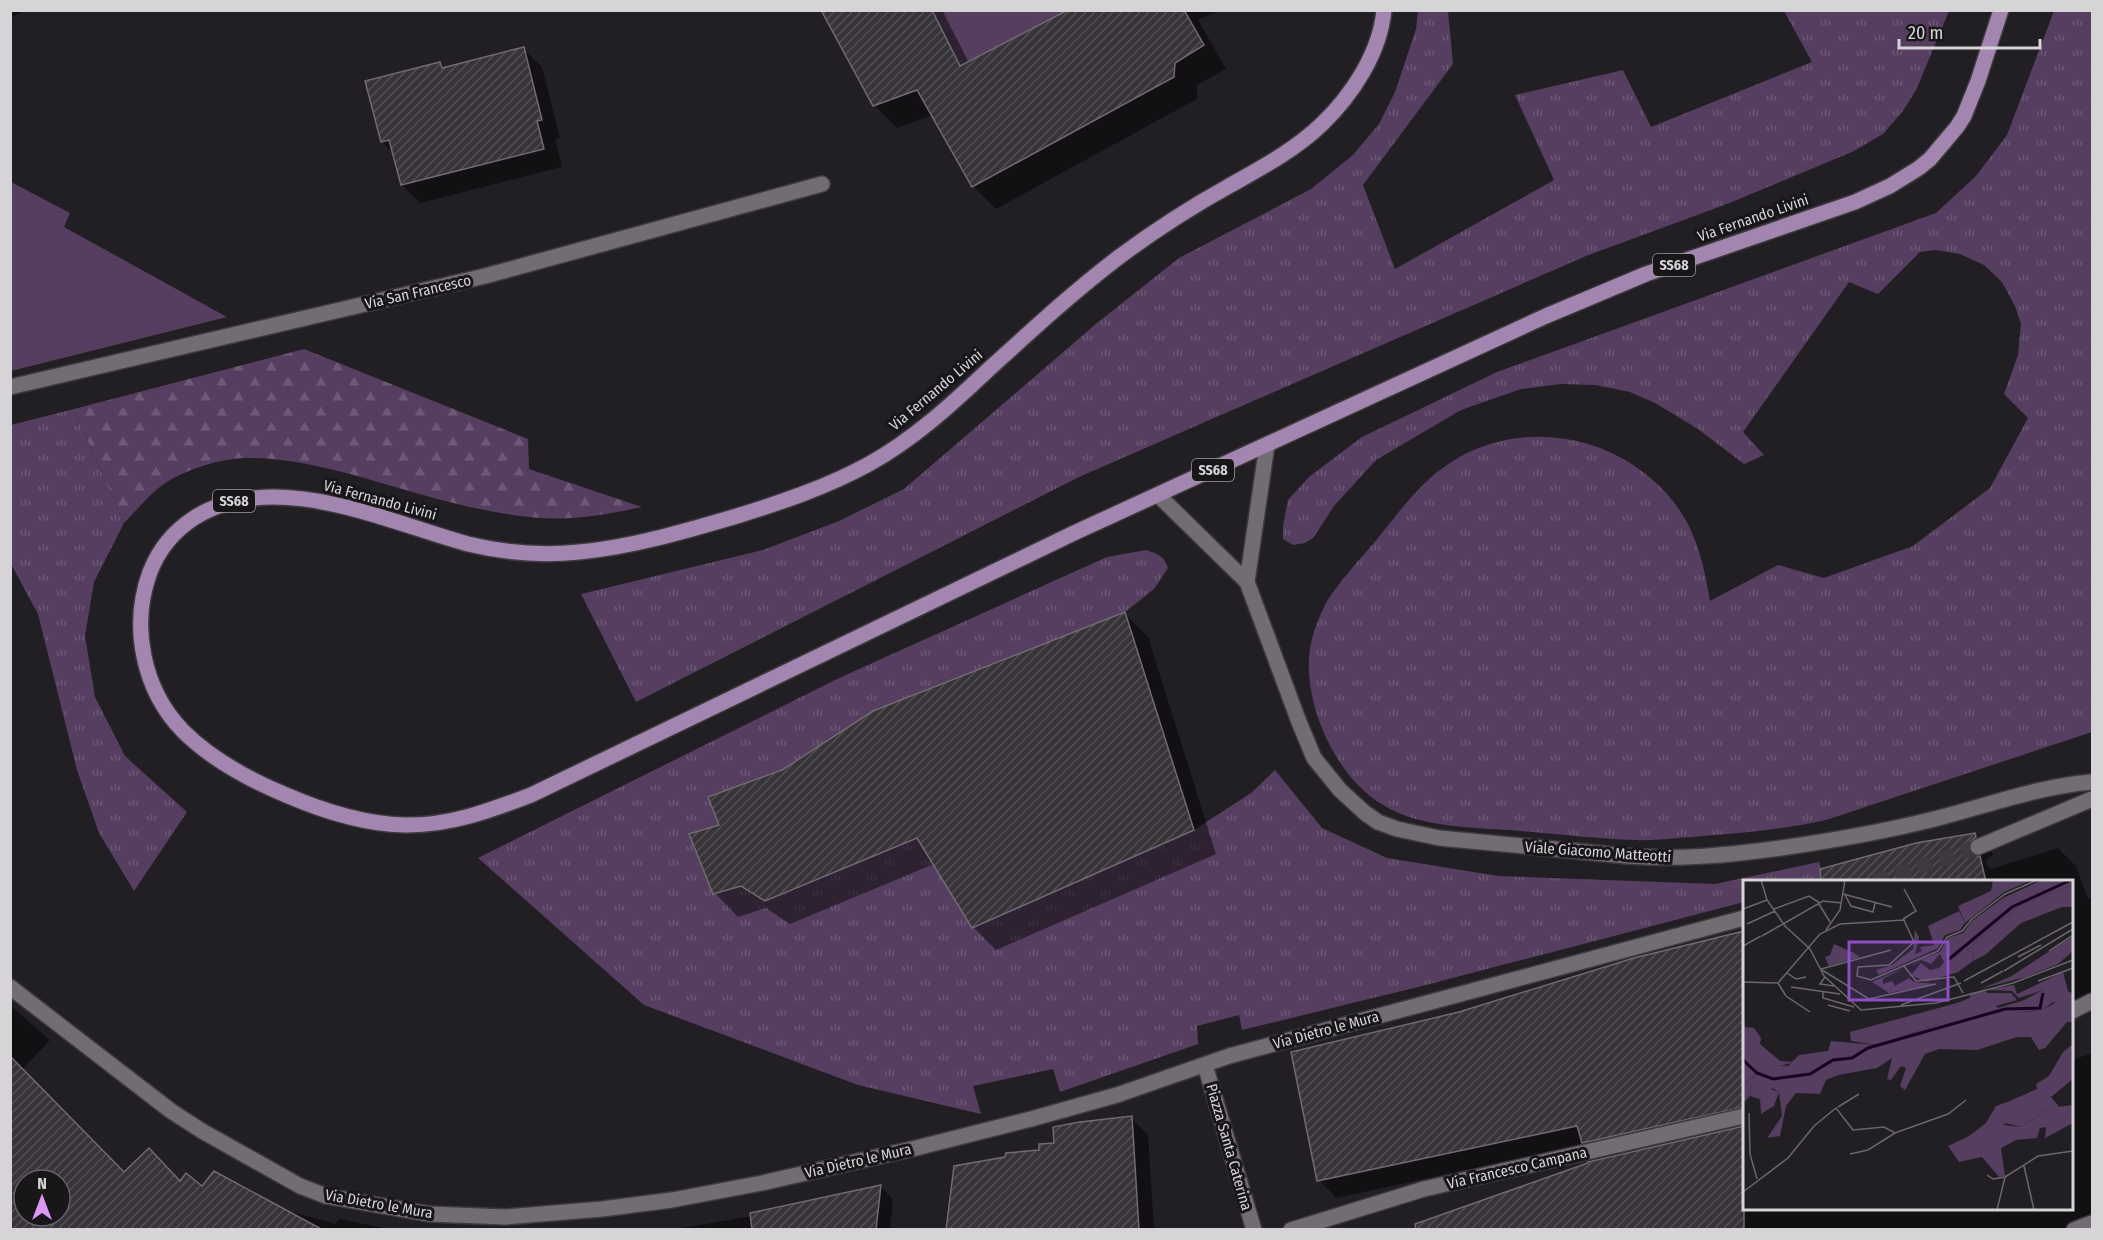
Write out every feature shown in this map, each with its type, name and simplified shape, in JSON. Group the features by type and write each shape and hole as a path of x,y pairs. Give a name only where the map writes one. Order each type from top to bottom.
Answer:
{"main road":[{"name":"Via Fernando Livini","path":"1158,495 1074,533 565,780 496,808 438,823 380,823 328,812 280,793 232,768 195,742 169,714 147,669 140,639 143,593 154,561 165,543 190,520 205,511 235,501 264,497 322,502 470,544 528,554 564,554 630,544 708,525 803,493 868,464 906,441 939,415 1074,293 1140,242 1186,211 1276,159 1317,128 1340,102 1363,70 1372,54 1384,10"},
{"name":"Via Fernando Livini","path":"1267,445 1618,285 1855,202 1890,186 1930,159 1960,122 1978,81 2001,10"},
{"name":"SS68","path":"1158,495 1267,445"}],"street":[{"name":"Via San Francesco","path":"10,387 152,352 486,276 822,184"},
{"name":"Viale Giacomo Matteotti","path":"1247,582 1267,445"},
{"name":"Viale Giacomo Matteotti","path":"1158,495 1247,582 1299,722 1314,758 1326,775 1353,803 1378,822 1397,829 1439,838 1627,856 1675,858 1737,854 1850,837 1943,817 2062,785 2092,782"},
{"path":"1978,847 2092,799"},
{"name":"Via Dietro le Mura","path":"10,987 171,1111 300,1186 326,1196 446,1216 506,1217 672,1200 741,1187 1031,1119 1117,1095 1289,1040 1743,918"},
{"path":"2073,1010 2092,1001"},
{"name":"Piazza Santa Caterina","path":"1205,1065 1254,1230"},
{"name":"Via Francesco Campana","path":"1291,1230 1424,1189 1743,1116"},
{"path":"2074,1230 2092,1223"}],"green space":[{"path":"932,11 1068,11 960,66"},
{"path":"1418,11 1448,11 1453,64 1363,185 1395,269 1554,180 1515,95 1623,70 1651,127 1812,62 1784,11 1949,11 1917,88 1903,111 1883,134 1852,152 1727,204 1586,256 1079,477 636,702 581,594 763,550 839,521 904,489 1097,323 1179,258 1311,189 1353,155 1379,124 1395,92 1416,29"},
{"path":"2054,11 2092,11 2092,732 1826,820 1776,829 1692,837 1651,840 1622,839 1450,826 1398,813 1366,793 1339,760 1319,720 1309,678 1309,658 1314,631 1335,589 1411,498 1439,471 1471,451 1516,438 1540,437 1587,444 1630,463 1664,491 1687,522 1701,558 1710,601 1778,565 1824,578 1913,546 1990,488 2028,418 2004,394 2018,355 2021,324 2015,306 2002,282 1984,265 1960,254 1936,250 1920,252 1878,294 1849,282 1743,432 1764,455 1744,464 1698,429 1655,403 1630,392 1595,385 1561,384 1521,389 1461,410 1376,460 1334,506 1314,537 1305,543 1293,545 1283,539 1288,500 1309,477 1362,437 1497,372 1936,213 1976,176 2007,135"},
{"path":"11,182 70,213 64,227 227,317 11,371"},
{"path":"304,349 528,439 529,469 642,507 582,517 536,518 460,505 318,466 274,459 245,458 214,463 175,477 156,490 124,523 74,409"},
{"path":"74,409 124,523 94,582 85,636 95,697 125,756 187,812 134,891 99,833 77,770 38,614 11,564 11,425"},
{"path":"1146,550 1160,556 1168,568 1154,589 1125,612 873,711 782,770 709,797 719,825 690,834 713,894 741,886 765,901 917,838 972,928 1194,830 1251,793 1275,770 1322,828 1387,858 1498,876 1715,884 1819,862 1825,880 1743,880 1743,902 1422,986 1242,1030 1239,1015 1197,1026 1198,1044 1060,1092 1053,1069 973,1086 981,1114 858,1085 644,1005 478,858 837,679 1107,557"}],"building":[{"path":"821,10 932,10 960,66 1068,10 1184,10 1204,45 1175,63 1174,77 972,187 917,90 873,106"},
{"path":"524,47 542,120 537,121 544,149 401,185 389,140 381,142 365,81 440,62 442,68"},
{"path":"1125,612 1194,830 972,928 917,838 765,901 741,886 713,894 689,834 719,825 708,797 782,770 873,711"},
{"path":"1975,833 1976,837 1970,842 1969,850 1973,855 1980,856 1986,880 1821,880 1820,869 1916,843"},
{"path":"1743,931 1743,1107 1582,1143 1577,1126 1317,1181 1291,1052 1459,1012 1634,958"},
{"path":"10,1056 124,1172 149,1148 180,1181 186,1173 202,1186 214,1171 323,1230 10,1230"},
{"path":"1132,1116 1139,1230 946,1230 954,1166 1005,1157 1006,1153 1039,1150 1039,1144 1054,1143 1053,1127"},
{"path":"1743,1126 1744,1230 1416,1230 1415,1224 1588,1162"},
{"path":"881,1185 876,1230 752,1230 750,1213"}],"tunnel":[{"path":"1880,880 1978,847"}]}
